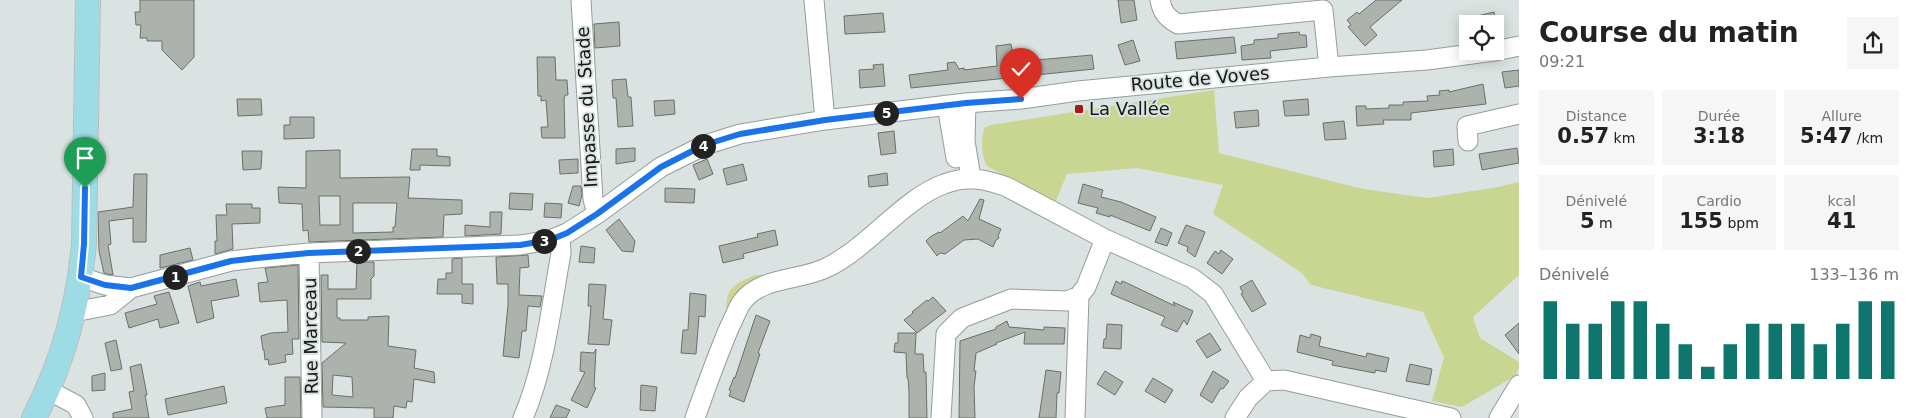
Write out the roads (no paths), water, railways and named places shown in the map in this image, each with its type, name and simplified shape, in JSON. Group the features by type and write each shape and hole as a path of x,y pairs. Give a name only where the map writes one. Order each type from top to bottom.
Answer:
{"main road":[{"path":"34,418 48,390 74,312 81,277 84,235 88,0"}],"street":[{"name":"Impasse du Stade","path":"581,0 593,199 597,214"},
{"path":"814,0 825,120"},
{"path":"1160,0 1161,9 1168,19 1178,24 1329,5 1329,67"},
{"name":"Route de Voves","path":"1504,49 1519,46"},
{"name":"Route de Voves","path":"131,288 231,261 309,253 520,245 550,240 597,214 661,167 704,145 740,134 825,120 946,105 1459,56"},
{"path":"964,179 966,103"},
{"path":"946,105 964,179"},
{"path":"1468,141 1468,126 1519,114"},
{"path":"695,418 726,337 742,302 764,286 827,268 854,252 922,195 943,184 964,179 993,182 1007,187 1105,239 1192,278 1213,294 1266,381"},
{"path":"523,418 533,393 540,366 561,253 560,236"},
{"path":"941,418 946,334 962,318 1011,299 1068,302 1079,296 1086,287 1105,239"},
{"name":"Rue Marceau","path":"309,253 312,418"},
{"path":"81,277 105,285 131,288"},
{"path":"74,312 110,305 131,288"},
{"path":"1075,418 1079,296"},
{"path":"1235,418 1248,398 1266,381 1284,380 1451,418"},
{"path":"1499,418 1519,385"},
{"path":"48,390 76,405 83,418"}],"place":[{"name":"La Vallée","path":"1079,109"}]}
